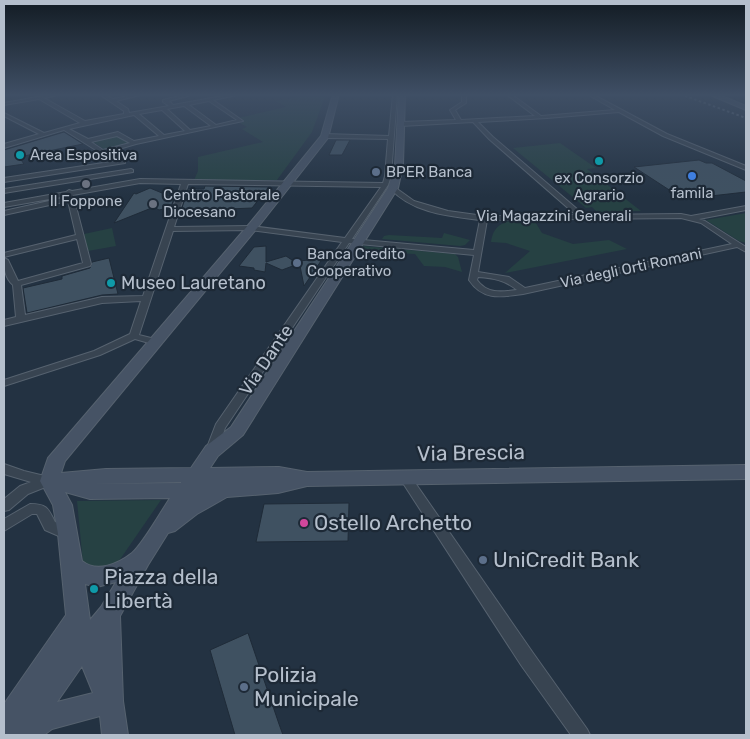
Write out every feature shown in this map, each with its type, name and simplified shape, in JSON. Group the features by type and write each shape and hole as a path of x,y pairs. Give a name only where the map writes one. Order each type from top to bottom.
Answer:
{"main road":[{"path":"110,701 97,676 88,643 78,618 68,534 62,505 49,481 57,458 288,183 325,135 327,128"},
{"name":"Via Dante","path":"192,482 212,451 237,431 329,278 398,174 401,128"},
{"name":"Via Brescia","path":"192,482 279,474 307,480 746,472"},
{"path":"49,481 90,492 192,482 231,489 278,486 307,480"},
{"path":"20,735 61,674 109,615 141,557 192,482"},
{"path":"156,535 190,508 212,495 231,489"},
{"path":"71,565 80,574 101,577 120,570 141,557"},
{"path":"109,615 110,701 114,735"},
{"path":"4,726 78,618"},
{"path":"24,735 46,718 110,701"}],"street":[{"path":"32,128 44,135"},
{"path":"4,146 62,128"},
{"path":"64,128 102,152 162,136 204,128"},
{"path":"108,128 133,143"},
{"path":"153,128 162,136"},
{"path":"184,128 188,132"},
{"name":"Via Dante","path":"389,186 388,176 394,128"},
{"path":"482,128 582,217"},
{"path":"654,128 681,142 746,168"},
{"path":"87,141 118,134"},
{"path":"325,135 392,139 400,150"},
{"path":"112,149 140,181"},
{"path":"4,180 123,162"},
{"path":"4,191 131,171"},
{"path":"4,205 70,195 140,181 389,186"},
{"path":"134,336 185,182"},
{"name":"Via Magazzini Generali","path":"389,186 399,195 417,204 455,214 484,218 671,215 692,218"},
{"path":"4,213 70,195"},
{"path":"4,286 42,278 57,271 87,264 70,195"},
{"path":"692,218 746,208"},
{"path":"484,218 474,274 503,277 514,282 523,291"},
{"path":"692,218 702,222 746,250"},
{"path":"171,229 251,228 352,242 477,253"},
{"path":"4,255 81,236"},
{"name":"Via degli Orti Romani","path":"474,274 476,284 490,294 503,295 738,245"},
{"path":"4,260 16,283 21,319"},
{"path":"4,323 102,300 146,298"},
{"path":"4,383 97,353 134,336 156,342"},
{"path":"4,469 22,476 49,481"},
{"path":"405,477 581,735"},
{"path":"4,506 24,490 49,481"},
{"path":"4,526 30,509 40,509 50,526 68,534"}],"green space":[{"path":"313,128 277,180 194,180 198,171 198,157 263,142 242,129"},
{"path":"117,135 130,143 105,150 92,141"},
{"path":"560,143 596,168 587,169 641,211 597,212 592,207 586,208 513,148"},
{"path":"746,213 746,243 739,241 706,220"},
{"path":"515,220 534,220 542,233 573,244 609,240 627,249 505,273 530,251 506,243 491,242 498,226"},
{"path":"112,228 116,246 88,251 84,234"},
{"path":"444,233 470,240 465,245 460,246 382,239 384,236 389,235 442,238"},
{"path":"363,246 455,254 458,257 462,272 445,267 424,266 415,254 394,253 392,249 358,251"},
{"path":"161,500 114,566 95,572 83,563 77,501"}],"building":[{"path":"64,132 83,144 19,157 24,164 4,167 4,150"},
{"path":"336,140 350,140 342,155 329,155"},
{"name":"famila","path":"699,160 712,163 746,181 746,192 693,198 686,194 677,195 634,167"},
{"path":"205,186 269,187 252,208 181,211 188,189 204,189"},
{"path":"150,188 174,198 171,207 159,210 154,207 114,223 134,193 136,194"},
{"name":"Banca Credito Cooperativo","path":"266,246 266,262 286,256 298,264 282,270 266,263 265,272 239,266 254,247"},
{"path":"308,256 323,258 304,286 299,261 309,260"},
{"path":"109,258 118,294 102,295 27,313 23,288 62,279 62,276 90,268 92,262"},
{"name":"Ostello Archetto","path":"349,503 348,541 256,542 264,504"},
{"name":"Polizia Municipale","path":"248,633 283,735 235,735 210,650"}],"place":[{"name":"Area Espositiva","path":"20,155"},
{"name":"ex Consorzio Agrario","path":"599,161"},
{"name":"BPER Banca","path":"376,172"},
{"name":"famila","path":"692,176"},
{"name":"Il Foppone","path":"86,184"},
{"name":"Centro Pastorale Diocesano","path":"153,204"},
{"name":"Banca Credito Cooperativo","path":"297,263"},
{"name":"Museo Lauretano","path":"111,283"},
{"name":"Ostello Archetto","path":"304,523"},
{"name":"UniCredit Bank","path":"483,560"},
{"name":"Piazza della Libertà","path":"94,589"},
{"name":"Polizia Municipale","path":"244,687"}]}
